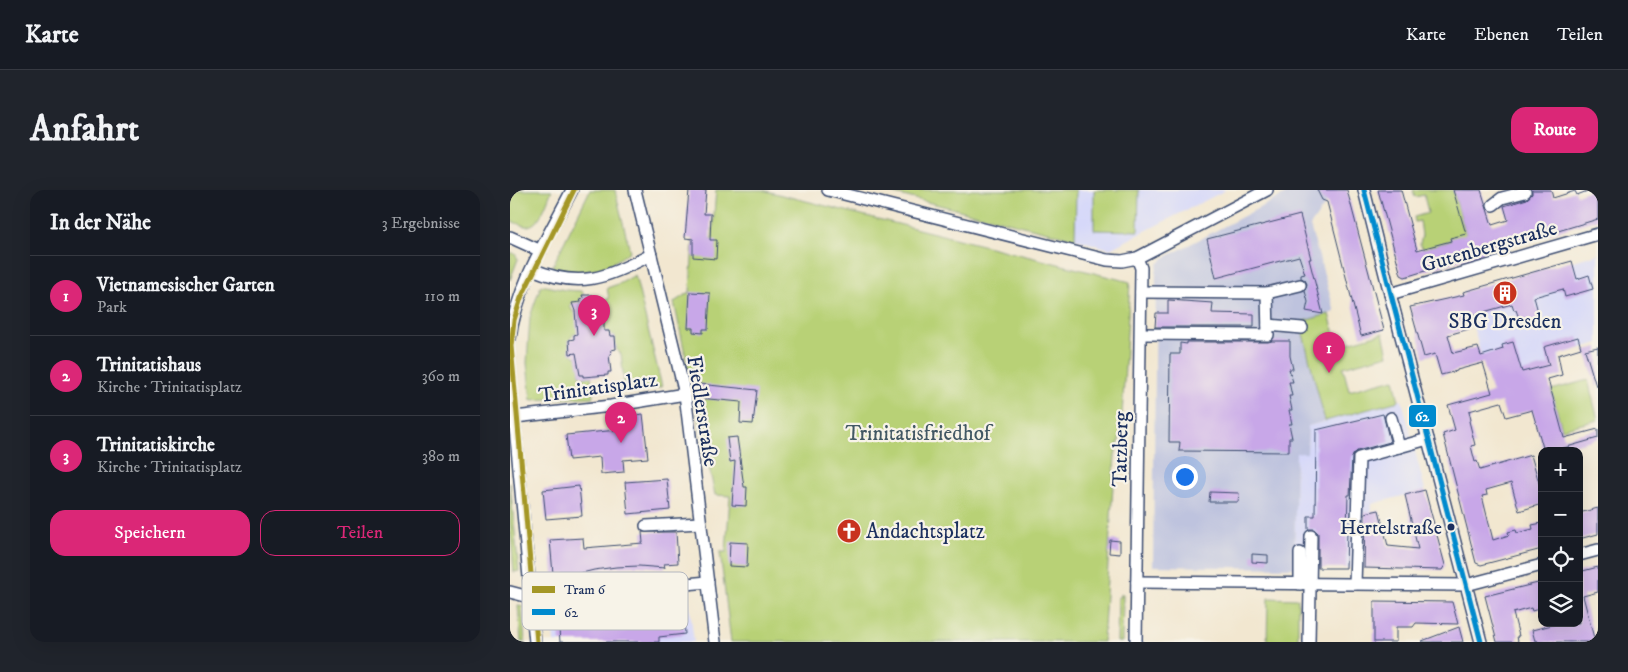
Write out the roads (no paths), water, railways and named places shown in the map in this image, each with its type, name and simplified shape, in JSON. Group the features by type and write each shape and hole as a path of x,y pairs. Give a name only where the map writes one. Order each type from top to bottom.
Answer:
{"street":[{"path":"510,339 512,319 519,297 572,190"},
{"name":"Fiedlerstraße","path":"635,190 685,394 715,642"},
{"path":"828,190 1106,260 1122,262 1137,258 1267,190"},
{"path":"1364,190 1481,642"},
{"path":"1493,205 1502,198 1525,192"},
{"name":"Gutenbergstraße","path":"1390,294 1598,234"},
{"path":"510,237 541,251"},
{"path":"532,269 565,280 587,280 611,274 651,255"},
{"name":"Tatzberg","path":"1136,642 1141,292 1141,268 1137,258"},
{"path":"1141,292 1266,293 1300,285"},
{"path":"1140,334 1268,335 1266,293"},
{"path":"1268,325 1302,328"},
{"path":"510,372 529,572"},
{"name":"Trinitatisplatz","path":"515,417 611,406 685,394"},
{"path":"1390,418 1399,447"},
{"path":"1355,584 1359,458 1428,439"},
{"path":"646,526 700,523"},
{"path":"1305,584 1311,536"},
{"path":"1583,554 1598,550"},
{"path":"1300,553 1310,602 1309,642"},
{"path":"1137,582 1466,585 1538,566"},
{"path":"688,584 708,582"}],"tram line":[{"name":"6","path":"531,572 511,346 514,320 521,298 574,190"},
{"name":"6","path":"536,630 537,642"}],"place":[{"name":"SBG Dresden","path":"1505,293"},
{"name":"Trinitatiskirche","path":"594,336"},
{"name":"Vietnamesischer Garten","path":"1329,373"},
{"name":"Trinitatishaus","path":"621,443"},
{"name":"Hertelstraße","path":"1451,527"},
{"name":"Andachtsplatz","path":"849,531"}],"park label":[{"name":"Trinitatisfriedhof","path":"918,433"}]}
